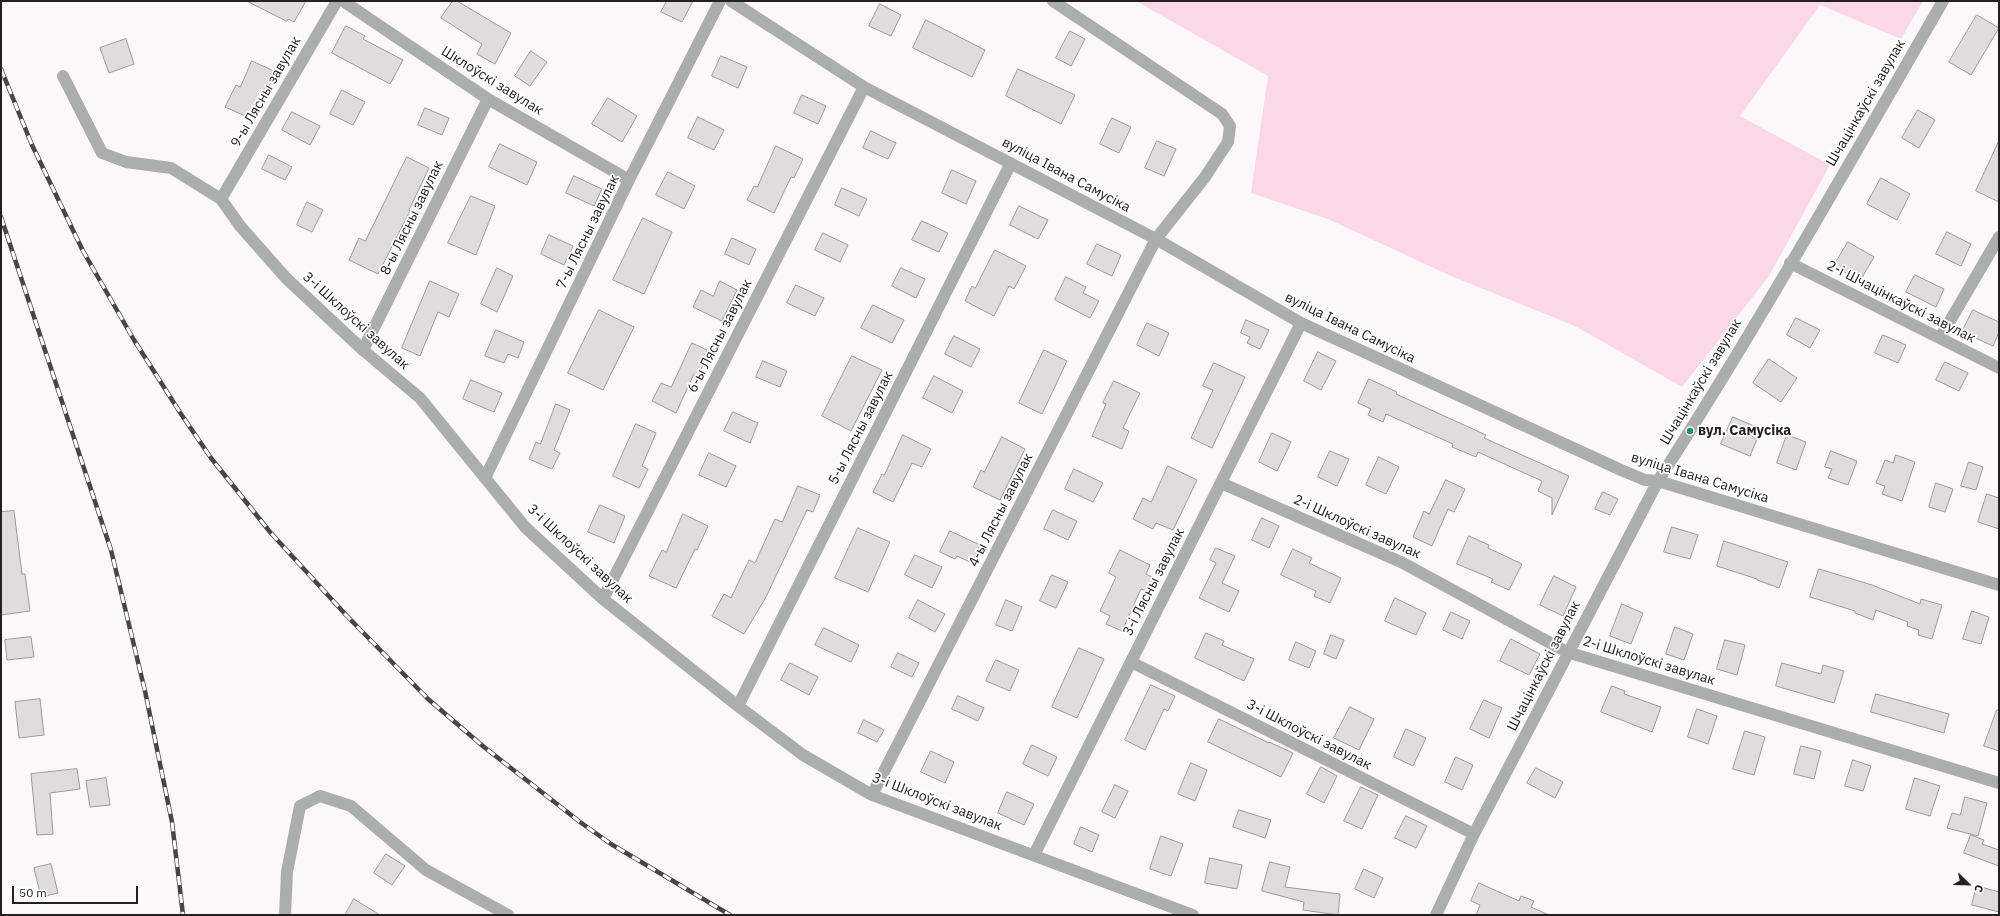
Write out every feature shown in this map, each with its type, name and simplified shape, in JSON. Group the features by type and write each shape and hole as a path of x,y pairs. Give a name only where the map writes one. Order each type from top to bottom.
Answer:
{"street":[{"name":"9-ы Лясны завулак","path":"221,199 337,1"},
{"name":"Шклоўскі завулак","path":"343,1 488,99 629,180"},
{"name":"7-ы Лясны завулак","path":"485,478 629,180 720,1"},
{"name":"вуліца Івана Самусіка","path":"731,1 864,87 1011,162 1156,239 1301,323 1645,480 1658,480 1999,585"},
{"name":"4-ы Лясны завулак","path":"872,795 1156,239 1205,177 1228,142 1230,126 1222,114 1053,1"},
{"name":"Шчацінкаўскі завулак","path":"1436,915 1474,834 1567,652 1658,480 1690,431 1790,264 1943,1"},
{"name":"3-і Шклоўскі завулак","path":"63,76 102,153 126,162 171,168 221,199 240,226 286,278 363,350 420,398 525,527 603,599 738,706 803,755 872,795 1193,915"},
{"name":"6-ы Лясны завулак","path":"603,599 864,87"},
{"name":"8-ы Лясны завулак","path":"363,350 488,99"},
{"name":"5-ы Лясны завулак","path":"738,706 1011,162"},
{"path":"1940,338 1999,237"},
{"name":"2-і Шчацінкаўскі завулак","path":"1790,264 1999,368"},
{"name":"3-і Лясны завулак","path":"1034,855 1301,323"},
{"name":"2-і Шклоўскі завулак","path":"1221,483 1401,562 1567,652 1999,783"},
{"name":"3-і Шклоўскі завулак","path":"1131,662 1474,834"},
{"path":"285,915 287,872 300,806 320,796 350,806 426,870 508,915"}],"shaded area":[{"path":"1136,1 1923,1 1901,39 1820,5 1740,116 1830,165 1769,276 1682,387 1575,326 1451,276 1328,219 1251,193 1268,76"}],"building":[{"path":"247,1 306,1 294,22 288,19 287,21"},
{"path":"453,1 457,1 511,33 495,64 477,54 482,44 441,18"},
{"path":"667,1 693,1 682,22 661,12"},
{"path":"880,4 901,15 891,36 869,26"},
{"path":"1977,15 1999,28 1971,75 1949,62"},
{"path":"926,20 985,50 972,77 913,48"},
{"path":"346,26 365,36 363,39 403,60 390,84 332,53"},
{"path":"1070,31 1085,39 1071,66 1056,58"},
{"path":"126,39 134,64 109,73 100,48"},
{"path":"531,51 547,62 530,86 515,76"},
{"path":"721,56 747,67 738,88 712,76"},
{"path":"252,61 276,72 269,86 266,85 250,118 225,107 236,85 240,87"},
{"path":"1018,69 1075,95 1061,124 1006,96"},
{"path":"342,90 365,102 353,125 330,114"},
{"path":"802,95 826,106 818,124 794,113"},
{"path":"608,98 637,116 622,142 592,124"},
{"path":"425,108 449,118 442,135 418,125"},
{"path":"1918,110 1935,120 1919,148 1902,138"},
{"path":"292,112 320,126 310,145 282,130"},
{"path":"698,117 724,130 714,150 688,138"},
{"path":"1112,118 1131,127 1119,153 1100,144"},
{"path":"871,131 896,143 888,159 863,148"},
{"path":"1157,141 1176,149 1164,176 1145,168"},
{"path":"1999,141 1999,202 1976,191"},
{"path":"500,144 537,162 527,185 489,167"},
{"path":"776,146 803,159 794,178 791,177 774,213 747,200 754,186 757,187"},
{"path":"269,155 292,167 285,180 262,169"},
{"path":"407,157 429,168 409,210 410,211 378,274 349,260 359,238 365,241"},
{"path":"952,170 976,181 966,204 942,193"},
{"path":"668,172 695,186 684,209 656,195"},
{"path":"574,176 602,189 594,206 566,193"},
{"path":"1881,178 1910,194 1897,220 1867,204"},
{"path":"842,188 867,199 859,216 835,205"},
{"path":"471,196 495,206 476,255 448,243"},
{"path":"307,202 323,210 312,232 297,225"},
{"path":"1019,206 1048,220 1038,239 1010,225"},
{"path":"643,218 672,232 644,294 613,280"},
{"path":"922,221 948,233 939,252 912,240"},
{"path":"1947,232 1971,244 1961,266 1936,254"},
{"path":"823,233 848,245 840,262 815,250"},
{"path":"549,235 573,246 564,265 541,254"},
{"path":"732,238 756,249 749,265 725,254"},
{"path":"1848,242 1874,257 1860,281 1834,266"},
{"path":"1097,244 1121,255 1112,276 1087,264"},
{"path":"995,250 1026,266 1014,289 1009,286 994,316 965,301 972,286 975,288"},
{"path":"497,268 513,276 497,312 481,304"},
{"path":"901,268 925,279 916,298 892,286"},
{"path":"1915,275 1944,289 1936,307 1906,292"},
{"path":"1066,277 1086,287 1083,293 1099,301 1090,318 1055,300"},
{"path":"430,281 459,294 449,317 438,312 420,356 402,348"},
{"path":"720,281 737,290 722,321 693,307 701,290 713,296"},
{"path":"796,285 824,298 815,316 787,303"},
{"path":"873,305 904,320 892,343 861,328"},
{"path":"599,310 634,327 603,390 568,373"},
{"path":"1973,310 1999,322 1999,332 1993,346 1962,332"},
{"path":"1796,318 1820,330 1810,348 1787,335"},
{"path":"1246,320 1269,330 1260,349 1247,343 1250,337 1241,333"},
{"path":"1147,323 1169,333 1159,356 1137,345"},
{"path":"496,330 524,342 518,358 508,354 504,363 485,356"},
{"path":"1883,335 1906,345 1898,363 1875,353"},
{"path":"954,336 980,349 971,367 945,354"},
{"path":"692,343 709,351 698,376 694,374 676,413 652,401 661,383 671,387"},
{"path":"1044,350 1067,361 1042,414 1019,403"},
{"path":"1318,352 1336,361 1321,390 1304,381"},
{"path":"852,356 882,370 851,431 822,416"},
{"path":"1769,359 1797,378 1781,402 1753,383"},
{"path":"763,361 787,371 780,387 756,377"},
{"path":"1945,362 1968,373 1959,391 1936,380"},
{"path":"1214,363 1245,377 1212,448 1191,438 1213,390 1203,386"},
{"path":"934,376 963,391 952,413 923,398"},
{"path":"1369,379 1397,392 1396,394 1486,435 1484,438 1569,476 1552,515 1552,498 1538,491 1542,481 1478,452 1476,457 1452,447 1453,444 1386,414 1383,422 1368,415 1371,409 1358,403"},
{"path":"471,380 502,393 494,412 463,399"},
{"path":"1114,381 1140,393 1123,428 1129,431 1122,449 1092,436 1106,404 1103,403"},
{"path":"556,404 570,410 554,450 560,453 552,469 529,459 536,442 540,444"},
{"path":"733,412 758,423 750,443 724,431"},
{"path":"1733,417 1754,426 1750,435 1757,439 1750,456 1721,444"},
{"path":"636,424 656,433 642,466 648,469 639,488 613,476"},
{"path":"1272,433 1291,442 1277,471 1259,462"},
{"path":"903,435 931,449 922,467 912,463 893,502 873,492 882,474 884,475"},
{"path":"1787,435 1806,442 1796,470 1777,463"},
{"path":"1002,437 1025,449 1000,500 973,487 981,470 984,472"},
{"path":"1330,451 1349,459 1337,486 1318,477"},
{"path":"1831,451 1857,461 1848,485 1828,478 1832,469 1825,467"},
{"path":"709,453 736,466 726,487 699,475"},
{"path":"1896,455 1915,462 1902,501 1882,494 1885,486 1876,483 1885,460 1893,463"},
{"path":"1379,457 1399,467 1386,494 1366,485"},
{"path":"1969,462 1983,467 1976,490 1961,486"},
{"path":"1168,466 1197,480 1173,530 1156,523 1153,529 1133,519 1143,498 1151,502"},
{"path":"1074,469 1103,483 1093,502 1065,489"},
{"path":"1446,480 1465,489 1454,512 1448,509 1432,546 1413,537 1424,511 1429,514"},
{"path":"1936,483 1953,489 1945,512 1929,507"},
{"path":"798,486 820,495 813,512 807,510 766,597 744,634 712,616 724,594 731,598 749,560 755,563 775,519 782,522"},
{"path":"1603,492 1618,499 1610,515 1595,509"},
{"path":"1987,494 1999,498 1999,529 1978,522"},
{"path":"600,505 625,516 614,543 588,532"},
{"path":"1053,510 1077,521 1068,540 1044,529"},
{"path":"14,511 22,574 25,574 30,611 1,615 1,512"},
{"path":"683,514 708,526 697,550 695,549 676,588 649,576 662,550 666,552"},
{"path":"1262,518 1279,526 1269,548 1252,540"},
{"path":"1672,527 1698,535 1690,559 1664,552"},
{"path":"858,528 890,542 868,592 835,578"},
{"path":"950,531 980,545 972,563 957,556 955,559 940,552"},
{"path":"1469,536 1489,545 1488,548 1522,564 1509,590 1491,582 1493,579 1457,564"},
{"path":"1724,541 1788,562 1779,588 1717,566"},
{"path":"1216,548 1235,556 1222,583 1239,591 1229,612 1199,598 1216,563 1210,560"},
{"path":"1293,549 1312,558 1309,563 1341,578 1330,603 1314,596 1316,591 1281,575"},
{"path":"1120,550 1150,565 1146,574 1154,578 1148,592 1141,589 1122,631 1106,624 1110,616 1100,611 1116,577 1109,573"},
{"path":"915,555 942,567 932,588 905,575"},
{"path":"1819,569 1872,585 1920,604 1921,599 1942,605 1932,639 1918,635 1919,630 1907,626 1908,622 1876,610 1873,620 1855,613 1855,611 1810,597"},
{"path":"1052,575 1068,582 1056,608 1040,601"},
{"path":"1554,576 1576,587 1563,616 1540,605"},
{"path":"1395,598 1426,613 1416,635 1385,621"},
{"path":"918,600 945,614 935,632 909,618"},
{"path":"1006,600 1022,607 1012,631 996,625"},
{"path":"1622,604 1643,613 1631,644 1610,636"},
{"path":"1972,611 1989,617 1981,644 1963,639"},
{"path":"1451,612 1470,621 1462,639 1443,630"},
{"path":"1675,627 1693,634 1684,660 1666,654"},
{"path":"824,628 859,645 851,662 815,645"},
{"path":"1206,633 1224,641 1222,645 1254,659 1244,681 1195,658"},
{"path":"1331,635 1344,640 1336,659 1324,654"},
{"path":"31,637 34,657 7,660 5,640"},
{"path":"1511,639 1540,654 1529,675 1500,661"},
{"path":"1725,640 1745,645 1737,675 1717,669"},
{"path":"1296,642 1316,651 1309,668 1289,660"},
{"path":"1079,648 1104,659 1077,718 1052,707"},
{"path":"898,653 919,663 912,677 891,667"},
{"path":"996,660 1019,670 1010,691 986,681"},
{"path":"790,663 818,677 809,695 781,680"},
{"path":"1782,663 1821,674 1823,665 1844,671 1834,703 1776,686"},
{"path":"1151,685 1175,696 1168,711 1164,709 1145,750 1125,740"},
{"path":"1612,686 1625,691 1624,694 1661,707 1652,732 1601,712"},
{"path":"1876,694 1949,714 1944,733 1871,712"},
{"path":"958,696 984,708 978,721 952,709"},
{"path":"40,699 44,735 19,738 15,702"},
{"path":"1484,700 1502,708 1489,738 1470,729"},
{"path":"1350,707 1374,719 1359,750 1334,738"},
{"path":"1697,709 1717,716 1708,744 1688,737"},
{"path":"1997,710 1999,710 1999,751 1984,746"},
{"path":"1219,719 1293,753 1281,777 1208,742"},
{"path":"864,720 884,730 877,742 858,733"},
{"path":"1406,729 1426,738 1413,766 1394,757"},
{"path":"1745,731 1765,737 1754,775 1733,769"},
{"path":"1032,745 1057,757 1048,776 1023,764"},
{"path":"1801,746 1821,751 1814,779 1794,774"},
{"path":"931,751 954,762 945,783 921,772"},
{"path":"1456,757 1473,765 1462,790 1445,782"},
{"path":"1853,760 1871,766 1863,791 1845,786"},
{"path":"1191,763 1207,770 1195,801 1178,794"},
{"path":"1321,767 1337,776 1324,803 1307,794"},
{"path":"1536,768 1563,782 1555,798 1527,783"},
{"path":"77,769 80,789 50,793 53,834 37,835 31,774"},
{"path":"106,778 110,805 90,807 86,781"},
{"path":"1915,778 1940,786 1930,816 1906,809"},
{"path":"1115,785 1128,791 1115,818 1102,812"},
{"path":"1361,787 1378,795 1362,829 1344,821"},
{"path":"1007,792 1034,804 1024,825 998,813"},
{"path":"1965,797 1987,803 1978,836 1947,828 1952,813 1960,815"},
{"path":"1239,810 1271,820 1265,838 1233,827"},
{"path":"1406,816 1427,826 1416,848 1395,838"},
{"path":"1081,827 1099,835 1092,852 1074,844"},
{"path":"1971,835 1984,840 1982,844 1999,850 1999,866 1964,853"},
{"path":"1161,836 1183,844 1171,876 1150,869"},
{"path":"386,854 405,866 392,885 374,873"},
{"path":"1210,858 1242,865 1237,889 1205,883"},
{"path":"1270,862 1290,867 1285,887 1340,894 1338,915 1303,910 1304,902 1262,891"},
{"path":"51,864 58,893 41,897 34,868"},
{"path":"1364,869 1383,878 1374,898 1355,889"},
{"path":"1479,883 1519,901 1521,896 1534,901 1531,907 1549,915 1476,915 1480,905 1471,901"},
{"path":"1977,886 1999,892 1999,912 1972,905"},
{"path":"354,899 380,915 345,915"}],"railway":[{"path":"1,69 32,145 83,251 134,340 211,458 270,532 346,615 428,699 484,747 580,822 611,844 730,915"},
{"path":"1,217 111,550 145,691 172,822 183,915"}],"place":[{"name":"вул. Самусіка","path":"1690,431"}]}
